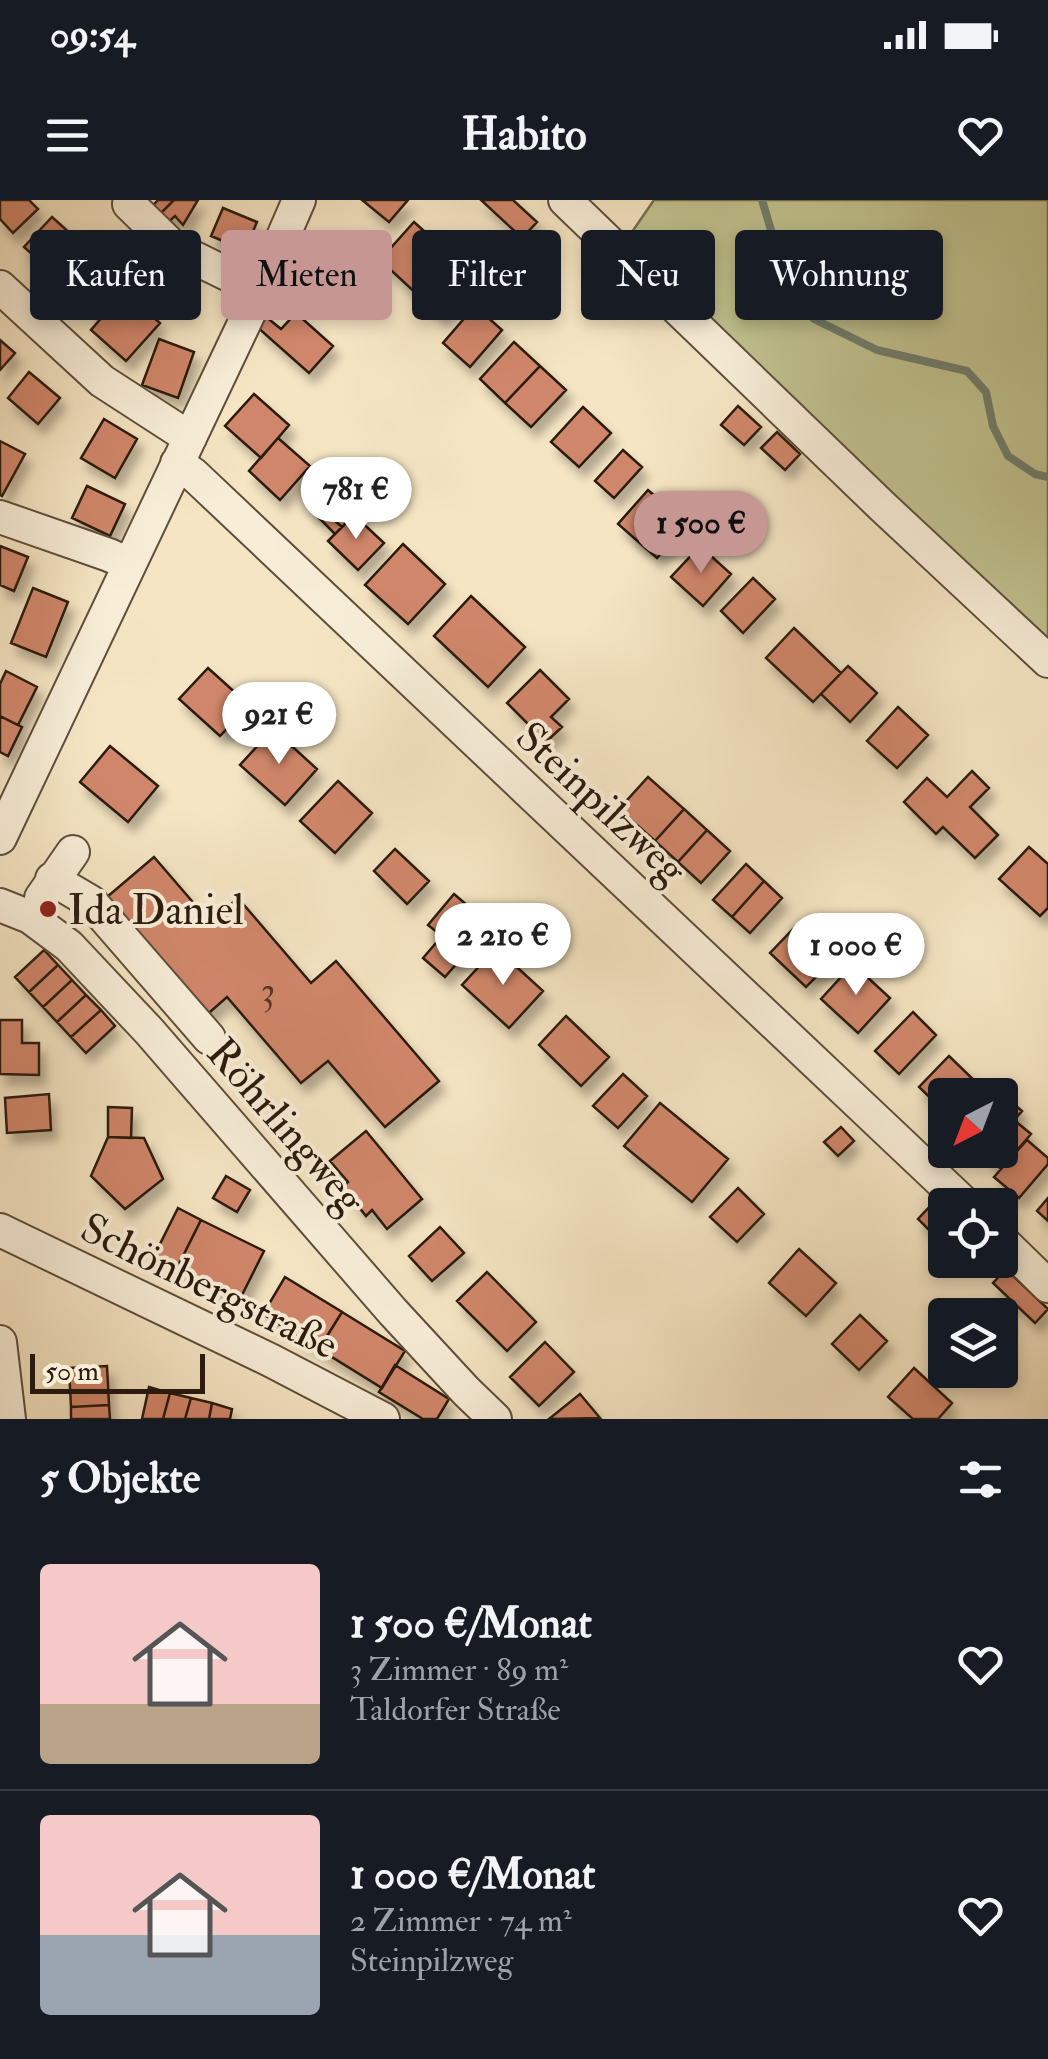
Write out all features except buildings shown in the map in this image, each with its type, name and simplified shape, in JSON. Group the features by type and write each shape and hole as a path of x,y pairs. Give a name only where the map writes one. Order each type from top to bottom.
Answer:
{"street":[{"path":"286,230 299,200"},
{"path":"565,200 1048,661"},
{"path":"129,204 174,248 221,271"},
{"name":"Steinpilzweg","path":"0,287 183,450 193,474 948,1188"},
{"path":"0,838 246,320"},
{"path":"0,516 129,564"},
{"path":"15,911 52,878 73,852"},
{"path":"52,878 92,902 210,1038"},
{"name":"Röhrlingweg","path":"15,911 69,946 149,1031 392,1312 495,1419"},
{"name":"Schönbergstraße","path":"0,1230 372,1416"},
{"path":"1018,1257 1048,1286"},
{"path":"0,1342 9,1419"}],"green space":[{"path":"654,200 1048,200 1048,639 704,320 715,320 715,230 633,230"}],"waterway":[{"path":"762,200 789,290 814,319 877,350 967,371 986,392 993,426 1008,456 1035,474 1048,477"}],"place":[{"name":"Ida Daniel","path":"48,909"}]}
